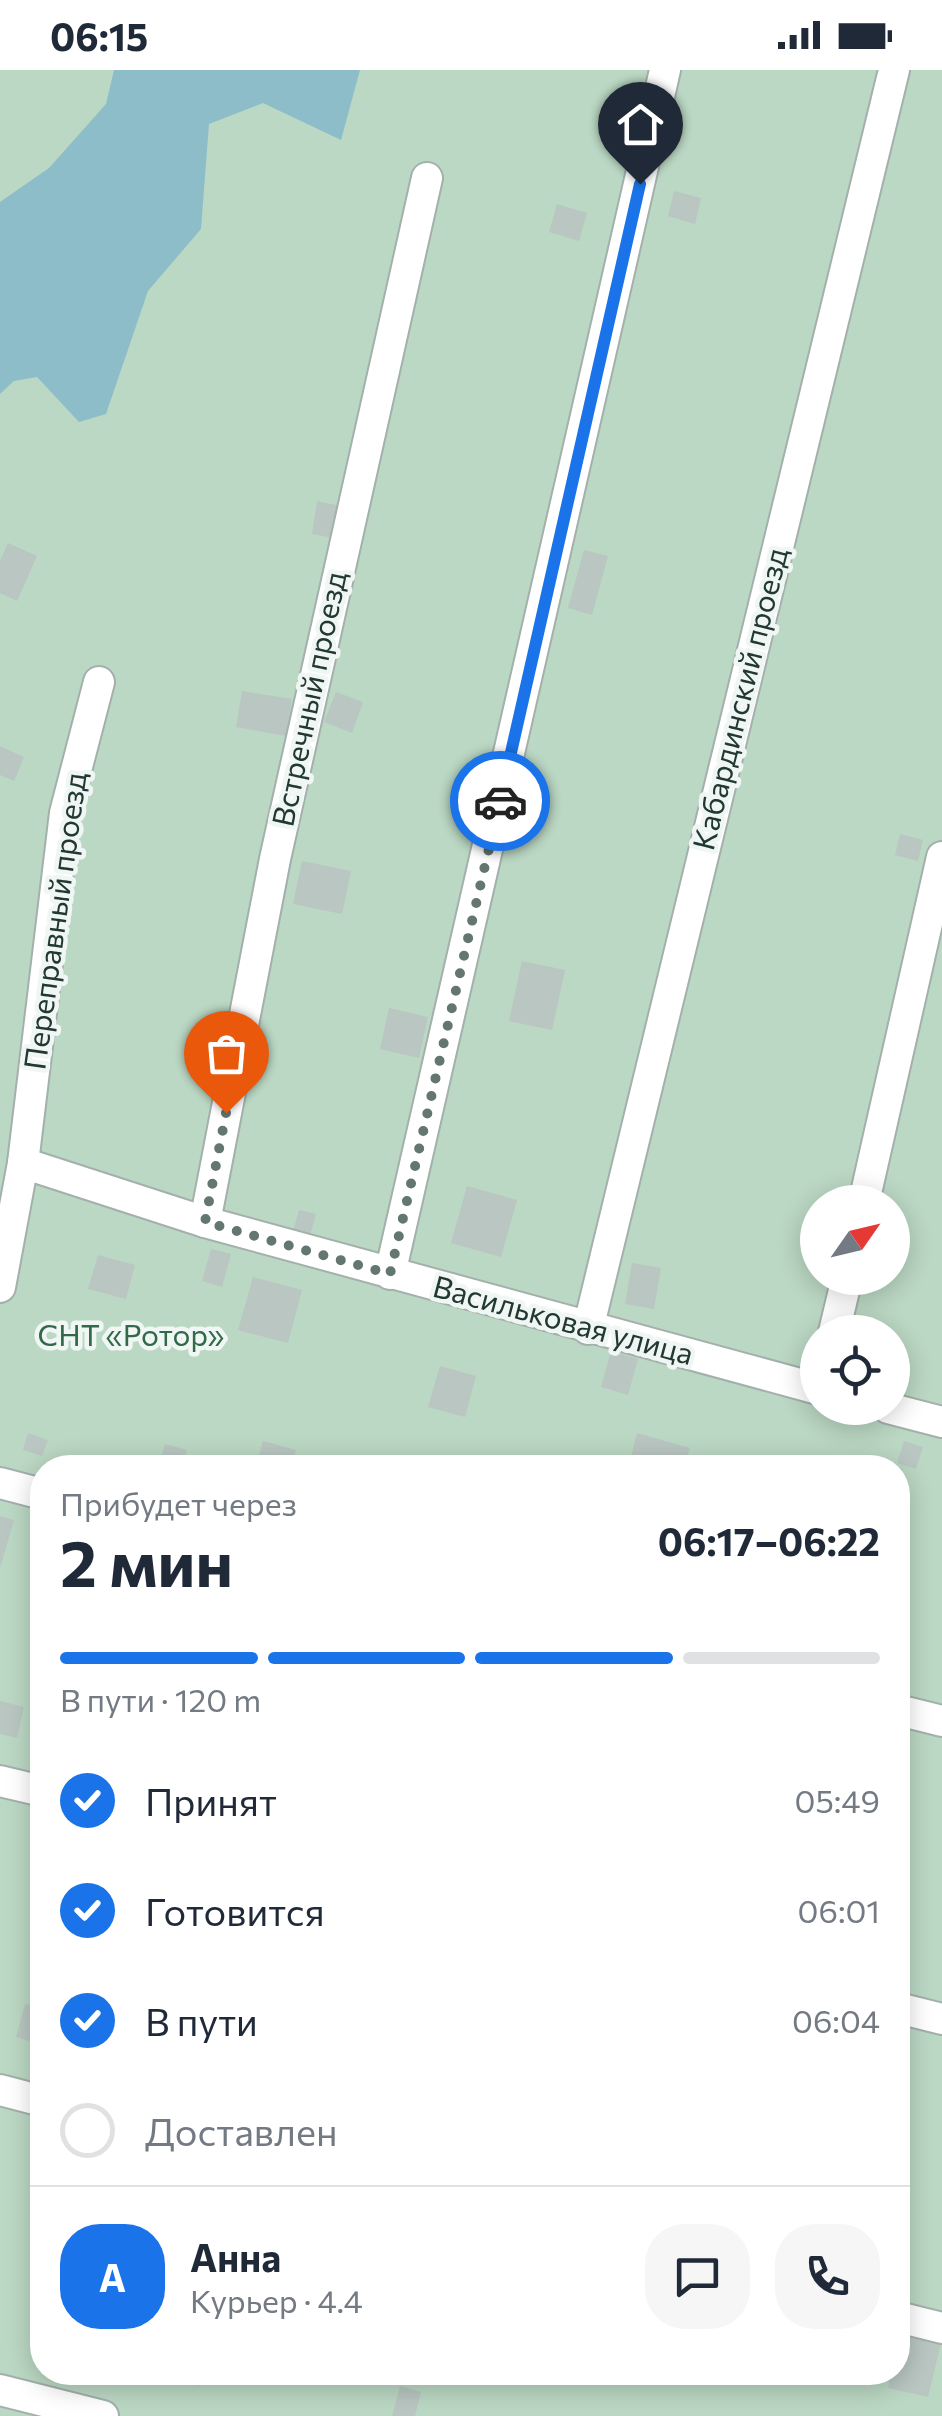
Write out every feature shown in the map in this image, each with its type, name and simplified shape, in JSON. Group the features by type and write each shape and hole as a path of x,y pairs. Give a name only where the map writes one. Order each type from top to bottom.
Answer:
{"street":[{"path":"390,1274 665,70"},
{"name":"Кабардинский проезд","path":"588,1329 894,70"},
{"name":"Встречный проезд","path":"205,1222 278,841 427,178"},
{"name":"Переправный проезд","path":"0,1288 23,1162 65,813 99,682"},
{"path":"868,1185 942,857"},
{"name":"Васильковая улица","path":"23,1162 205,1222 800,1384"},
{"path":"910,1414 942,1422"},
{"path":"0,1483 30,1491"},
{"path":"910,1713 942,1722"},
{"path":"0,1781 30,1789"},
{"path":"910,2011 942,2019"},
{"path":"0,2090 30,2098"},
{"path":"910,2319 942,2328"},
{"path":"0,2390 103,2416"}],"green space":[{"name":"СНТ «Ротор»","path":"0,70 942,70 942,2416 0,2416"}],"water":[{"path":"114,70 360,70 341,140 263,103 209,124 201,229 148,291 106,414 79,422 37,377 14,381 0,394 0,202 49,168 106,104"}],"building":[{"path":"674,191 701,198 695,224 668,216"},
{"path":"557,204 587,213 579,241 549,232"},
{"path":"317,501 340,506 334,538 312,534"},
{"path":"8,543 37,556 17,601 0,593 0,561"},
{"path":"584,550 608,556 592,615 568,608"},
{"path":"242,691 292,699 286,736 236,727"},
{"path":"336,692 363,702 352,733 324,722"},
{"path":"0,746 24,757 14,781 0,775"},
{"path":"900,834 923,840 918,861 895,855"},
{"path":"302,861 351,871 342,914 293,904"},
{"path":"522,961 565,970 552,1030 509,1021"},
{"path":"389,1008 428,1017 419,1058 380,1049"},
{"path":"467,1186 517,1200 501,1257 451,1243"},
{"path":"299,1210 316,1214 308,1243 291,1238"},
{"path":"211,1249 231,1254 222,1287 202,1281"},
{"path":"98,1255 135,1265 126,1299 88,1289"},
{"path":"632,1263 661,1268 654,1309 625,1304"},
{"path":"253,1277 302,1290 288,1343 238,1330"},
{"path":"611,1351 638,1359 628,1395 601,1387"},
{"path":"440,1366 476,1376 465,1417 428,1407"},
{"path":"28,1433 48,1440 42,1455 23,1450"},
{"path":"637,1433 690,1448 688,1455 631,1455"},
{"path":"263,1441 296,1450 295,1455 259,1455"},
{"path":"904,1441 923,1447 916,1469 910,1467 910,1455 900,1455"},
{"path":"165,1444 187,1450 186,1455 162,1455"},
{"path":"0,1516 14,1520 1,1565 0,1565"},
{"path":"0,1701 24,1707 17,1738 0,1734"},
{"path":"25,2004 30,2005 30,2041 16,2037"},
{"path":"910,2332 942,2339 928,2397 888,2388 910,2385"},
{"path":"400,2386 421,2392 415,2416 392,2416"}],"way so far":[{"path":"226,1113 205,1222 390,1274 500,801"}],"route":[{"path":"500,801 640,184"}]}
